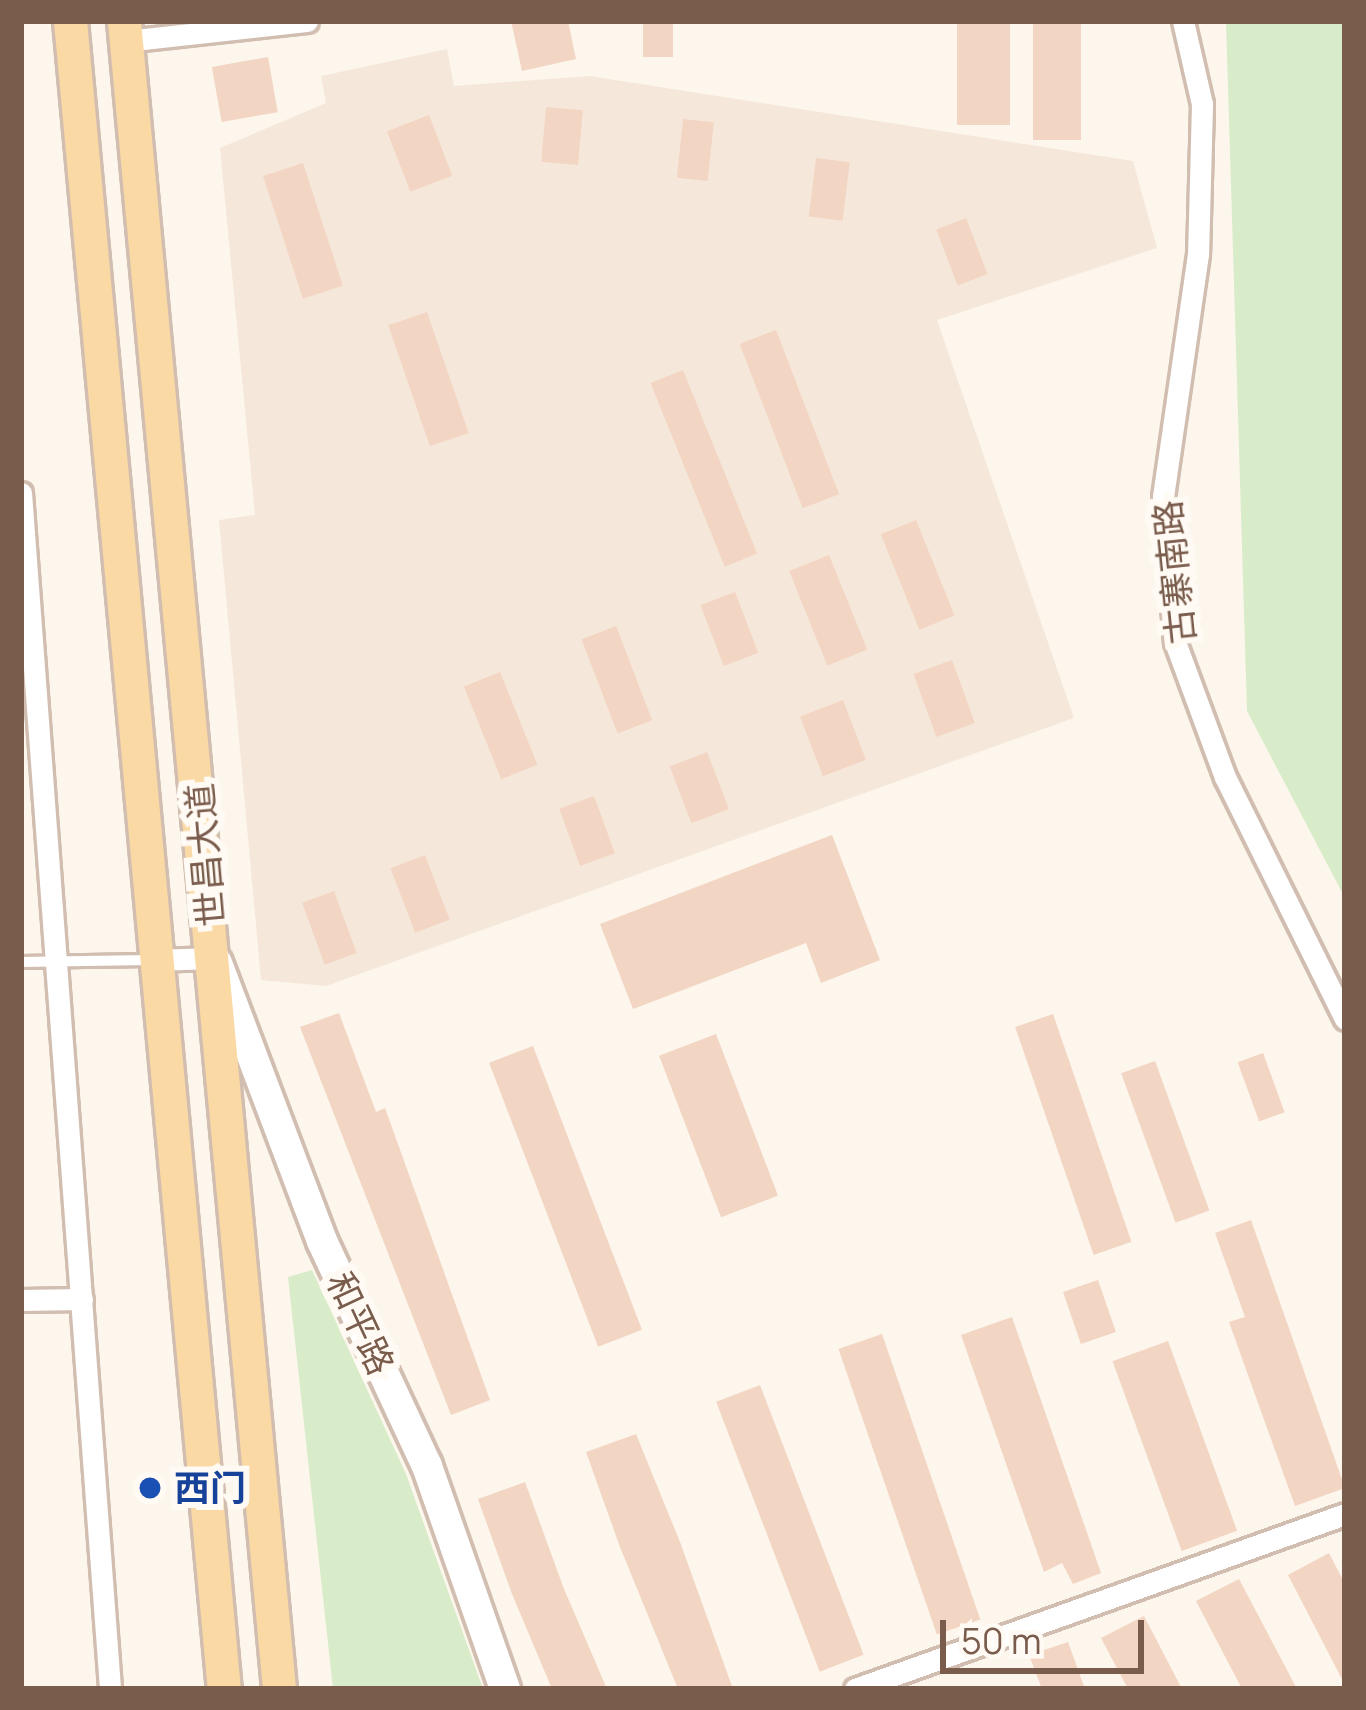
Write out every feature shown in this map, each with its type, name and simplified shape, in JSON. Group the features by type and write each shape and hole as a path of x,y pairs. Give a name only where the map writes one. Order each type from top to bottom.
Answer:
{"main road":[{"name":"世昌大道","path":"70,21 224,1689"},
{"name":"世昌大道","path":"125,31 278,1689"}],"street":[{"path":"125,31 307,21"},
{"name":"古寨南路","path":"1183,21 1202,104 1198,254 1163,497 1175,642 1226,777 1345,1019"},
{"path":"21,493 60,964 110,1689"},
{"path":"154,960 214,958"},
{"name":"和平路","path":"214,958 322,1241 427,1466 506,1689"},
{"path":"21,1300 82,1299"},
{"path":"855,1689 1345,1514"}],"lane":[{"path":"21,962 154,960"}],"shaded area":[{"path":"447,49 454,86 589,76 1133,161 1157,248 937,320 1074,718 326,986 261,980 219,520 255,515 220,148 326,103 321,76"}],"green space":[{"path":"1226,21 1345,21 1345,898 1247,711"},
{"path":"312,1270 406,1474 483,1689 333,1689 288,1277"}],"building":[{"path":"511,21 568,21 576,59 522,71"},
{"path":"643,21 673,21 673,57 643,57"},
{"path":"957,21 1010,21 1010,125 957,125"},
{"path":"1033,21 1081,21 1081,140 1033,140"},
{"path":"268,57 278,112 222,122 212,67"},
{"path":"546,107 583,110 578,165 541,162"},
{"path":"429,115 452,176 410,192 387,131"},
{"path":"683,119 714,122 708,181 677,178"},
{"path":"816,158 850,162 843,221 809,217"},
{"path":"303,163 343,286 303,299 263,176"},
{"path":"966,218 988,274 958,285 936,229"},
{"path":"427,312 469,433 430,446 388,325"},
{"path":"776,330 839,494 803,508 740,344"},
{"path":"683,370 757,554 725,567 651,383"},
{"path":"916,520 955,615 919,630 881,534"},
{"path":"829,555 867,650 827,666 789,571"},
{"path":"735,592 758,653 724,666 700,605"},
{"path":"616,626 652,720 618,734 581,639"},
{"path":"952,660 975,723 936,737 913,674"},
{"path":"500,672 537,765 501,779 464,687"},
{"path":"843,700 866,760 823,776 800,716"},
{"path":"707,752 729,809 692,823 670,766"},
{"path":"594,796 615,853 580,866 559,809"},
{"path":"832,835 880,960 821,983 806,943 633,1009 600,924"},
{"path":"425,855 450,919 415,933 390,868"},
{"path":"334,891 357,953 325,965 302,903"},
{"path":"339,1013 376,1112 385,1108 490,1400 451,1415 300,1027"},
{"path":"1053,1014 1131,1242 1094,1255 1015,1027"},
{"path":"716,1034 778,1196 721,1217 659,1056"},
{"path":"533,1046 642,1330 598,1347 489,1063"},
{"path":"1263,1053 1285,1112 1259,1121 1238,1062"},
{"path":"1155,1061 1209,1210 1176,1223 1121,1073"},
{"path":"1251,1220 1345,1488 1295,1506 1229,1322 1245,1317 1215,1233"},
{"path":"1098,1280 1116,1332 1081,1344 1063,1292"},
{"path":"1012,1317 1101,1573 1073,1584 1062,1563 1044,1572 961,1335"},
{"path":"882,1334 980,1620 937,1635 839,1349"},
{"path":"1168,1341 1237,1531 1182,1551 1113,1361"},
{"path":"760,1385 864,1655 820,1672 716,1402"},
{"path":"636,1434 733,1689 678,1689 620,1547 586,1452"},
{"path":"525,1482 607,1689 552,1689 512,1594 478,1499"},
{"path":"1329,1553 1345,1584 1345,1685 1288,1575"},
{"path":"1239,1579 1297,1689 1242,1689 1196,1601"},
{"path":"1144,1616 1182,1689 1128,1689 1101,1638"},
{"path":"1068,1642 1085,1689 1042,1689 1029,1655"}],"place":[{"name":"西门","path":"150,1488"}]}
